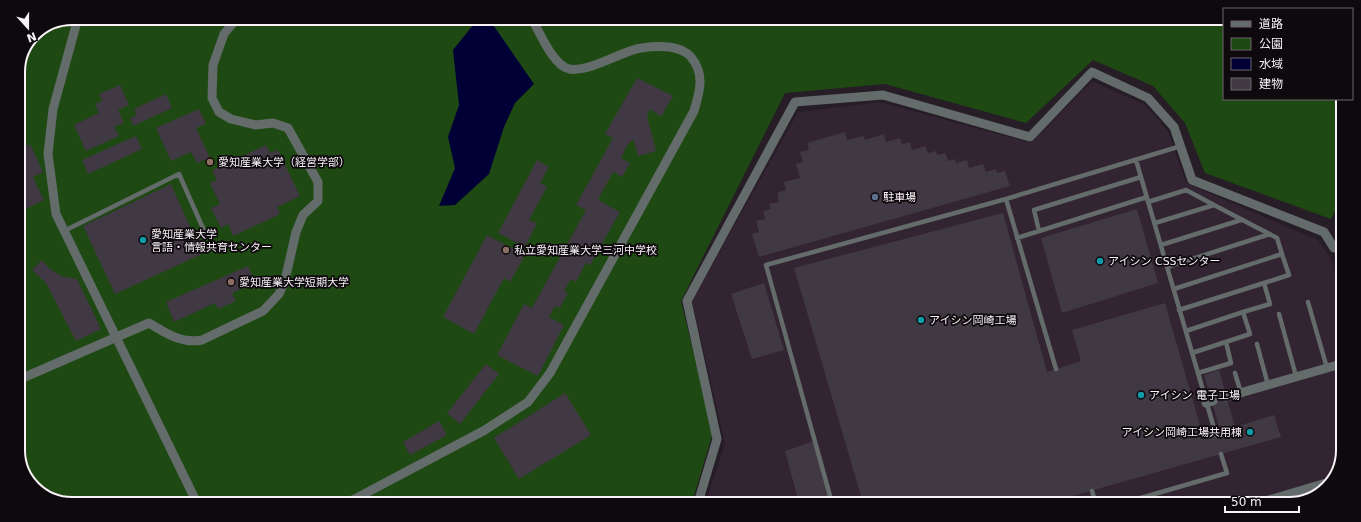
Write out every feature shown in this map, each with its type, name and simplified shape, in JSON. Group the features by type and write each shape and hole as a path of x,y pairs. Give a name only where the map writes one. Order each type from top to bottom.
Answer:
{"street":[{"path":"76,25 53,109 48,154 56,214 194,497"},
{"path":"25,377 116,336 149,323 170,336 193,342 202,340 263,311 279,294 285,280 296,232 303,215 318,201 318,182 288,128 273,123 255,125 231,119 219,112 212,98 213,65 224,34 231,25"},
{"path":"358,497 485,430 528,402 550,373 694,111 701,89 701,74 695,62 688,54 676,48 659,46 632,50 580,69 568,69 557,64 535,25"},
{"path":"700,497 717,439 687,301 795,102 883,95 1030,137 1092,72 1148,98 1174,127 1192,180 1324,232 1334,248 1336,248"},
{"path":"1226,397 1336,365"},
{"path":"1281,497 1319,486"}],"lane":[{"path":"830,497 766,264 1006,199 1181,146"},
{"path":"1136,160 1198,373 1210,402 1216,435"},
{"path":"64,231 179,174 206,235"},
{"path":"1039,231 1034,210 1141,177"},
{"path":"1017,238 1148,199 1186,190 1277,238 1289,275 1179,310"},
{"path":"1006,199 1056,369"},
{"path":"1155,223 1214,205"},
{"path":"1161,245 1242,220"},
{"path":"1167,267 1270,234"},
{"path":"1174,289 1282,254"},
{"path":"1186,331 1270,304 1264,283"},
{"path":"1308,302 1327,368"},
{"path":"1192,353 1250,334 1243,312"},
{"path":"1279,314 1296,376"},
{"path":"1198,373 1231,363 1226,342"},
{"path":"1257,344 1268,385"},
{"path":"1235,373 1241,393"},
{"path":"1144,497 1227,473 1221,454"},
{"path":"1092,491 1094,497"}],"shaded area":[{"path":"1092,81 1145,105 1168,131 1186,183 1318,240 1333,262 1336,276 1336,456 1330,473 1326,479 1264,497 707,497 725,444 692,301 798,112 880,102 1031,143"}],"green space":[{"path":"72,25 1223,25 1223,100 1336,100 1336,209 1331,219 1205,173 1185,123 1153,86 1093,60 1026,123 885,84 785,93 681,301 713,432 694,497 72,497 63,496 49,491 35,479 31,473 25,453 25,72 29,54 32,48 48,48 48,32 63,26"}],"water":[{"path":"473,25 493,25 534,84 515,103 504,127 489,174 455,205 439,206 455,168 448,137 459,105 453,50"}],"building":[{"path":"637,78 673,96 661,117 650,109 647,116 656,151 638,156 633,139 627,146 621,158 630,163 622,177 613,172 598,200 620,212 590,265 586,263 576,282 571,279 564,291 568,293 560,308 555,306 549,317 564,325 538,376 497,355 524,304 532,308 586,210 576,205 613,138 605,134"},
{"path":"120,85 129,105 118,110 124,123 114,127 119,136 86,151 74,125 99,113 95,104 102,101 99,94"},
{"path":"166,94 172,108 133,126 130,118 137,115 134,109"},
{"path":"199,109 206,124 196,128 210,158 197,163 191,152 171,161 156,128"},
{"name":"駐車場","path":"845,132 847,140 864,136 865,140 884,134 886,142 900,138 902,144 910,142 912,150 925,146 928,153 936,151 937,155 945,153 948,161 955,159 956,163 967,160 969,168 983,164 986,172 996,169 997,173 1005,171 1010,186 759,257 752,234 759,232 756,221 765,219 763,211 771,209 769,204 779,202 777,193 786,190 784,182 800,178 796,164 803,162 800,152 809,150 807,143"},
{"path":"136,136 142,149 88,174 82,160"},
{"path":"30,144 43,172 33,177 44,200 25,210 25,146"},
{"path":"266,145 270,153 278,150 300,196 277,207 280,214 233,236 228,224 221,228 211,208 220,204 210,183 217,180 212,170"},
{"path":"537,160 549,167 540,183 547,187 529,220 537,223 525,247 498,233"},
{"name":"愛知産業大学 言語・情報共育センター","path":"171,184 202,254 115,294 83,226"},
{"name":"アイシン CSSセンター","path":"1137,209 1158,283 1062,313 1041,238"},
{"name":"アイシン岡崎工場","path":"1003,213 1047,372 1081,361 1072,330 1165,303 1201,429 1199,431 1201,439 1221,433 1204,375 1219,370 1235,427 1274,415 1281,437 1069,497 861,497 794,268"},
{"path":"487,235 525,255 510,282 504,278 474,334 443,317"},
{"path":"42,260 49,268 61,276 77,279 101,329 76,341 46,283 32,270"},
{"path":"248,266 255,283 232,293 236,301 218,309 215,303 174,322 166,302"},
{"path":"764,283 784,350 752,359 731,294"},
{"path":"486,364 499,374 460,424 447,413"},
{"path":"565,393 591,435 519,479 494,438"},
{"path":"439,421 447,435 410,455 403,442"},
{"path":"814,441 830,497 797,497 785,451"}],"place":[{"name":"愛知産業大学（経営学部）","path":"210,162"},
{"name":"駐車場","path":"875,197"},
{"name":"愛知産業大学 言語・情報共育センター","path":"143,240"},
{"name":"私立愛知産業大学三河中学校","path":"506,250"},
{"name":"アイシン CSSセンター","path":"1100,261"},
{"name":"愛知産業大学短期大学","path":"231,282"},
{"name":"アイシン岡崎工場","path":"921,320"},
{"name":"アイシン 電子工場","path":"1141,395"},
{"name":"アイシン岡崎工場共用棟","path":"1250,432"}]}
